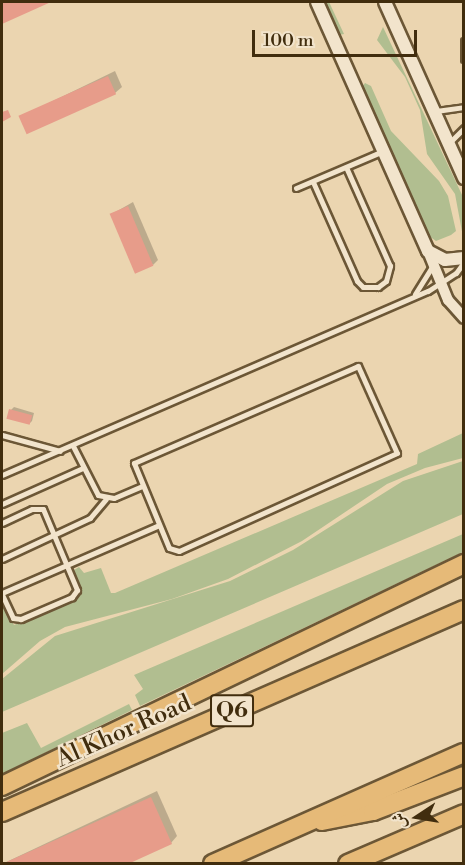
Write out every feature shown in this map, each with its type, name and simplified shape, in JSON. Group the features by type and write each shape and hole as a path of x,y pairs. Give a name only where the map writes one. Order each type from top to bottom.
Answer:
{"highway":[{"path":"2,786 464,564"},
{"name":"Al Khor Road","path":"2,812 464,610"},
{"path":"213,864 464,753"},
{"path":"305,822 374,811 464,776"},
{"path":"348,864 464,814"}],"street":[{"path":"317,2 453,307 464,318"},
{"path":"385,2 464,178"},
{"path":"428,250 445,260 464,260"}],"lane":[{"path":"464,41 464,59"},
{"path":"433,111 464,107"},
{"path":"448,144 464,128"},
{"path":"296,188 383,151"},
{"path":"313,182 357,281 363,286 378,287 386,281 390,266 346,167"},
{"path":"2,476 442,283 464,260"},
{"path":"414,296 433,264"},
{"path":"354,366 362,370 397,447 394,455 179,551 169,548 159,525 134,468 137,462 354,366"},
{"path":"2,435 61,451"},
{"path":"74,446 93,490 106,499"},
{"path":"2,504 83,468"},
{"path":"2,559 99,512 106,499 142,486"},
{"path":"2,523 39,507 47,515 56,534 68,564 77,590 72,597 17,620 10,615 2,594 68,564 159,525"}],"green space":[{"path":"325,2 329,2 344,34 339,35"},
{"path":"383,27 463,197 463,237 455,194 427,154 420,110 405,77 377,40"},
{"path":"365,83 371,86 391,131 439,181 448,196 456,231 451,235 436,241 429,236 362,87"},
{"path":"463,433 463,458 425,468 387,484 302,541 228,579 172,599 65,627 40,641 2,674 2,605 14,625 76,599 81,590 74,570 79,567 84,573 101,568 111,593 115,593 417,464 418,454"},
{"path":"463,461 463,514 2,712 2,679 55,636 230,581 293,550 403,481"},
{"path":"463,534 463,552 140,706 135,695 143,689 134,675"},
{"path":"129,704 132,710 2,774 2,733 27,723 41,748"}],"building":[{"path":"2,2 51,2 2,24"},
{"path":"108,76 116,94 27,134 18,116"},
{"path":"8,110 11,117 2,122 2,112"},
{"path":"128,206 153,266 135,274 110,214"},
{"path":"9,409 32,415 30,425 6,419"},
{"path":"151,797 172,844 128,864 2,864"}]}
